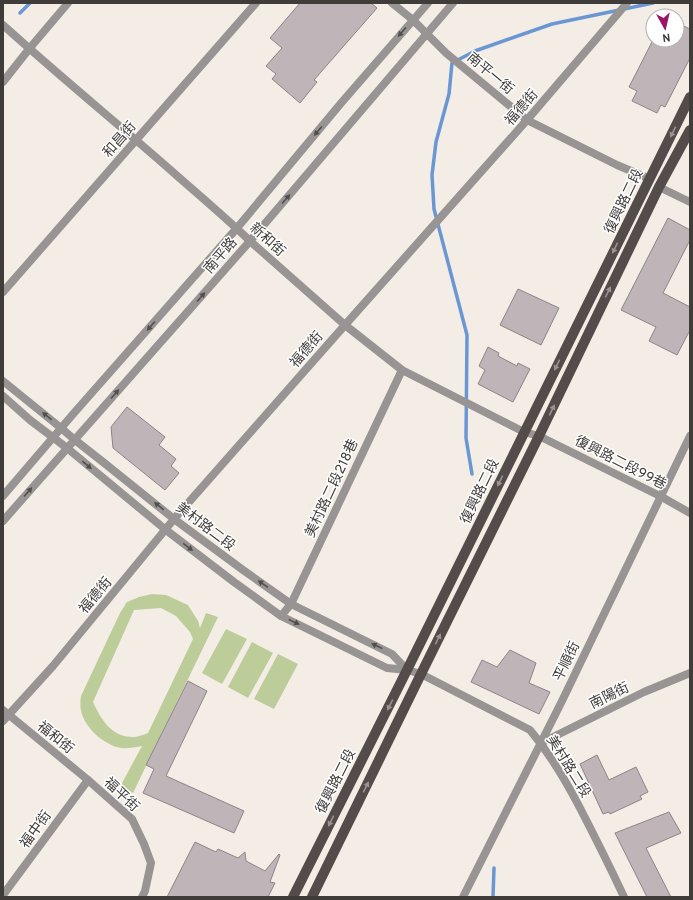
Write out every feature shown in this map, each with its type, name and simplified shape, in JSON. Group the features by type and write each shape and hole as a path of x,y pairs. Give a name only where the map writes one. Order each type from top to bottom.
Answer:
{"main road":[{"name":"復興路二段","path":"293,897 407,670 690,97"},
{"name":"復興路二段","path":"312,897 539,436 659,187 690,130"}],"street":[{"path":"3,82 68,3"},
{"name":"和昌街","path":"3,292 256,3"},
{"name":"南平一街","path":"392,3 413,20 446,53 527,120 617,166 650,179"},
{"name":"南平路","path":"3,496 237,228 342,102 428,3"},
{"name":"南平路","path":"3,521 250,241 453,3"},
{"name":"福德街","path":"5,715 53,666 174,519 527,120 627,3"},
{"name":"新和街","path":"3,25 237,228 345,325 402,370 524,432 539,436"},
{"path":"659,187 690,202"},
{"name":"美村路二段218巷","path":"281,616 291,604 402,370"},
{"name":"美村路二段","path":"3,382 174,519 243,570 291,604 392,654 407,670"},
{"name":"美村路二段","path":"3,396 166,530 281,616 387,668 407,670 421,674 530,730 541,743 566,782 624,897"},
{"name":"復興路二段99巷","path":"539,436 660,496 690,513"},
{"name":"平順街","path":"463,897 541,743 690,436"},
{"name":"南陽街","path":"541,743 644,692 690,674"},
{"name":"福和街","path":"5,715 88,780"},
{"name":"福中街","path":"3,895 88,780"},
{"name":"福平街","path":"88,780 132,819 144,844 151,863 145,891 142,897"}],"green space":[{"path":"152,594 166,595 188,605 198,621 200,628 206,613 218,617 133,793 121,785 142,746 121,748 109,744 98,737 83,717 80,701 120,613 127,602","holes":["161,608 176,616 190,632 193,639 148,733 133,737 119,734 103,721 93,702 134,610"]},
{"path":"226,629 247,639 222,684 202,673"},
{"path":"252,642 273,653 248,698 228,687"},
{"path":"278,654 298,664 274,709 254,699"}],"building":[{"path":"300,3 371,3 377,8 314,80 317,82 300,103 272,79 276,74 266,66 282,48 270,38"},
{"path":"685,27 690,29 690,58 665,107 661,105 657,113 632,101 637,91 629,87 649,48 685,48"},
{"path":"668,218 690,230 690,240 663,293 690,307 690,330 677,355 649,341 656,327 621,310"},
{"path":"518,289 559,308 541,345 500,325"},
{"path":"488,347 499,353 498,356 517,366 518,363 530,369 513,402 478,384 485,370 479,366"},
{"path":"127,407 165,437 159,445 176,459 171,466 179,473 165,490 113,448 111,427"},
{"path":"510,650 536,663 529,683 550,692 539,714 471,682 482,660 497,667"},
{"path":"188,681 207,691 166,776 244,811 234,833 143,793 154,769 146,765"},
{"path":"597,755 609,780 636,767 648,792 640,796 642,799 610,814 609,812 603,814 580,764"},
{"path":"669,812 681,833 646,848 671,897 647,897 615,833"},
{"path":"195,842 216,852 218,849 238,858 245,852 246,861 265,871 279,854 280,855 270,882 275,883 268,897 167,897"}],"waterway":[{"path":"20,13 30,3"},
{"path":"472,474 466,438 467,335 434,209 432,175 436,142 449,94 452,63 475,51 552,24 653,3"},
{"path":"493,897 494,868"}]}
